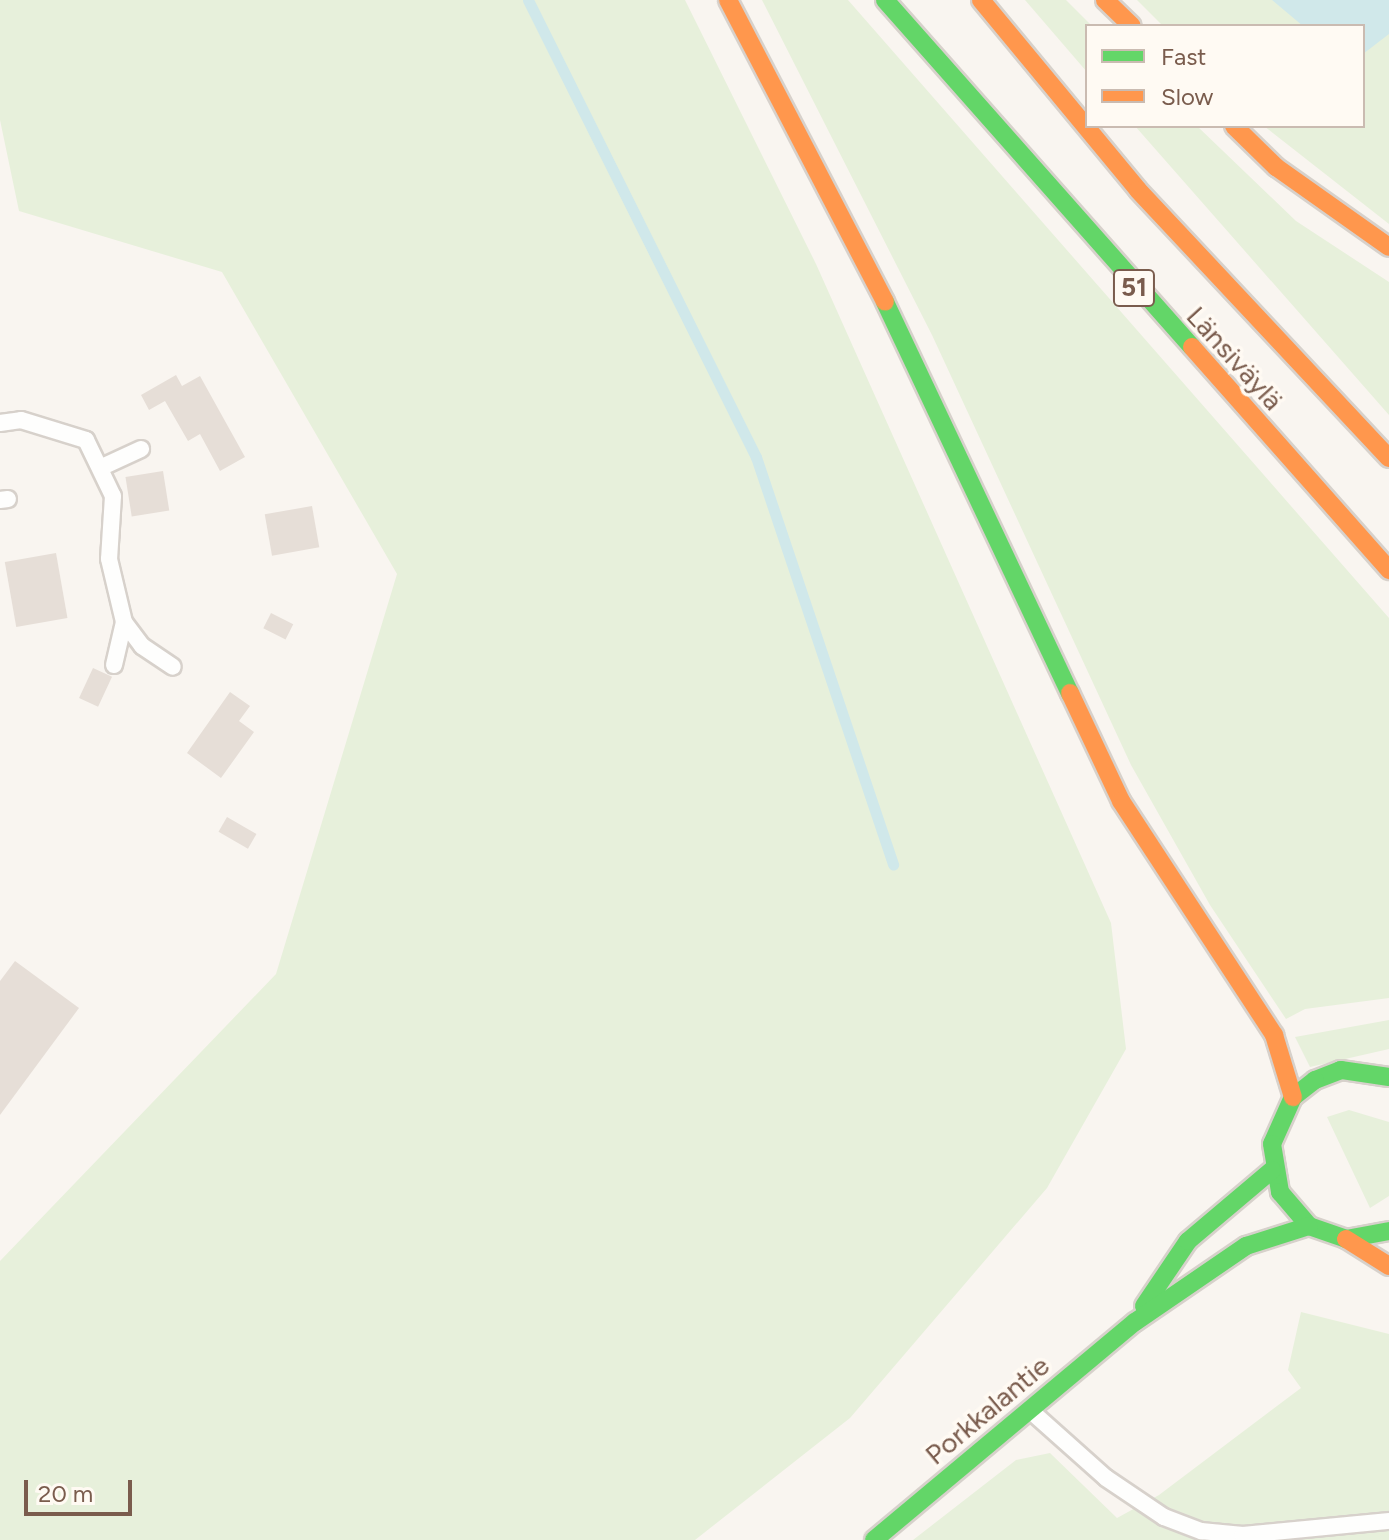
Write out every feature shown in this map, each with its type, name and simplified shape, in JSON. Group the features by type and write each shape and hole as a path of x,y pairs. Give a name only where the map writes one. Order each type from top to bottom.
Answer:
{"main road":[{"path":"728,0 846,220 1121,801 1274,1035 1293,1097"},
{"name":"Länsiväylä","path":"885,0 1389,570"},
{"name":"Länsiväylä","path":"981,0 1085,126"},
{"path":"1105,0 1130,24"},
{"name":"Länsiväylä","path":"1087,128 1138,190 1389,458"},
{"path":"1236,128 1276,167 1389,247"},
{"path":"1368,1070 1389,1057"},
{"path":"1389,1077 1368,1070 1341,1070 1293,1097 1275,1131 1272,1170 1280,1192 1309,1226 1346,1239 1389,1266"},
{"name":"Porkkalantie","path":"1135,1322 1188,1241 1272,1170"},
{"name":"Porkkalantie","path":"874,1540 1135,1322 1246,1246 1309,1226"},
{"path":"1346,1239 1389,1231"}],"lane":[{"path":"0,423 21,420 86,440 102,467 113,496 109,559 124,622 142,646 173,667"},
{"path":"102,467 141,449"},
{"path":"114,665 124,622"},
{"path":"1031,1411 1106,1478 1164,1517 1201,1531 1243,1535 1389,1521"}],"green space":[{"path":"0,0 685,0 816,264 1111,923 1126,1049 1047,1188 850,1418 695,1540 0,1540 0,1261 276,974 397,574 222,272 19,211 0,120"},
{"path":"762,0 848,0 1389,618 1389,998 1305,1009 1286,1019 1210,905 1131,765 932,335"},
{"path":"1025,0 1066,0 1090,24 1085,24 1085,70"},
{"path":"1137,0 1389,0 1389,224 1267,128 1365,128 1365,24 1161,24"},
{"path":"1137,128 1199,128 1296,221 1389,282 1389,415"},
{"path":"1389,1020 1389,1049 1310,1067 1295,1037"},
{"path":"1349,1110 1389,1122 1389,1196 1370,1208 1327,1117"},
{"path":"1301,1312 1389,1334 1389,1540 913,1540 1016,1460 1050,1453 1117,1518 1159,1495 1301,1388 1288,1370"}],"water":[{"path":"1272,0 1389,0 1389,34 1365,52 1365,24 1301,24"}],"building":[{"path":"176,375 182,386 200,376 245,457 220,471 200,434 188,441 165,401 149,410 141,395"},
{"path":"163,471 169,511 132,516 125,477"},
{"path":"312,506 319,547 272,556 265,514"},
{"path":"56,553 67,618 16,627 5,562"},
{"path":"271,613 293,624 286,639 263,628"},
{"path":"93,668 112,677 98,707 79,698"},
{"path":"230,692 250,706 239,721 254,732 221,778 187,753"},
{"path":"227,817 256,834 248,849 218,832"},
{"path":"15,961 79,1008 0,1115 0,981"}],"waterway":[{"path":"528,0 756,457 893,865"}],"traffic: fast":[{"path":"885,0 1192,347"},
{"path":"885,302 1070,693"},
{"path":"1389,1077 1341,1070 1315,1080 1293,1097 1272,1144 1280,1192 1309,1226 1346,1239 1389,1231"},
{"path":"1144,1306 1188,1241 1272,1170"},
{"path":"874,1540 1135,1322 1246,1246 1309,1226"}],"traffic: slow":[{"path":"728,0 885,302"},
{"path":"981,0 1085,126"},
{"path":"1105,0 1130,24"},
{"path":"1087,128 1138,190 1389,458"},
{"path":"1236,128 1276,167 1389,247"},
{"path":"1192,347 1389,570"},
{"path":"1070,693 1121,801 1274,1035 1293,1097"},
{"path":"1346,1239 1389,1266"}]}
